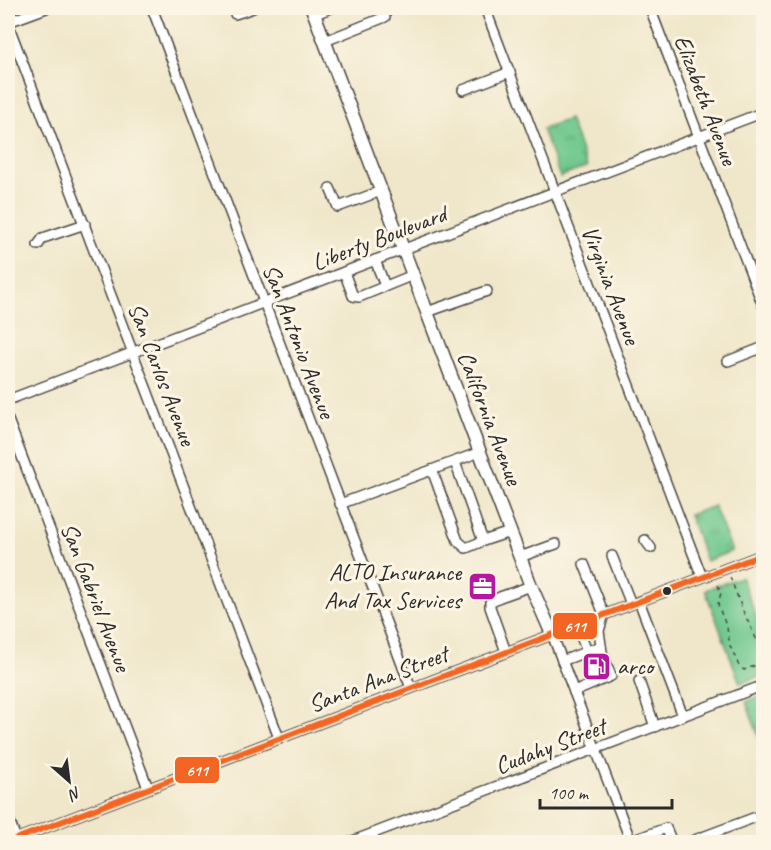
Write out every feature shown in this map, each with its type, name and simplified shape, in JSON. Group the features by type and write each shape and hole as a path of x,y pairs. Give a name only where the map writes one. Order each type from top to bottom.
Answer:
{"main road":[{"name":"California Avenue","path":"314,11 510,532 552,634"}],"street":[{"path":"8,23 46,8"},
{"name":"San Antonio Avenue","path":"152,8 411,688"},
{"path":"235,14 253,8"},
{"path":"314,11 331,8"},
{"name":"Virginia Avenue","path":"485,8 702,577"},
{"name":"Elizabeth Avenue","path":"650,8 764,308"},
{"path":"325,41 385,17"},
{"name":"San Carlos Avenue","path":"8,23 279,738"},
{"path":"463,90 510,72"},
{"name":"Liberty Boulevard","path":"8,400 764,112"},
{"path":"330,188 338,207 381,191"},
{"path":"38,245 44,238 85,224"},
{"path":"375,260 385,286"},
{"path":"344,272 353,296 359,297 413,275"},
{"path":"427,312 487,291"},
{"path":"728,361 764,347"},
{"name":"San Gabriel Avenue","path":"8,420 148,788"},
{"path":"340,504 480,452"},
{"path":"455,462 483,541"},
{"path":"432,470 458,541 466,548 510,532"},
{"path":"520,557 556,544"},
{"name":"Santa Ana Street","path":"12,840 764,554"},
{"path":"612,556 635,602 683,716"},
{"path":"574,692 611,676 602,652 598,631 604,614 584,564"},
{"path":"506,652 490,602 531,586"},
{"path":"576,625 587,651"},
{"name":"California Avenue","path":"552,634 631,842"},
{"path":"562,661 601,646"},
{"path":"639,681 655,727"},
{"name":"Cudahy Street","path":"350,843 764,685"},
{"path":"689,843 764,814"},
{"path":"8,817 12,840"},
{"path":"631,842 666,828 672,843"}],"path":[{"path":"726,568 764,655"},
{"path":"718,585 721,593 719,608 739,666 744,670 759,664 764,674"}],"green space":[{"path":"569,119 587,167 560,177 542,129"},
{"path":"714,506 732,551 706,561 689,515"},
{"path":"741,577 763,634 764,675 740,683 705,590"},
{"path":"764,695 763,748 746,702"}],"transit line":[{"name":"611","path":"8,842 764,554"}],"place":[{"name":"ALTO Insurance And Tax Services","path":"482,586"},
{"name":"arco","path":"596,666"}]}
